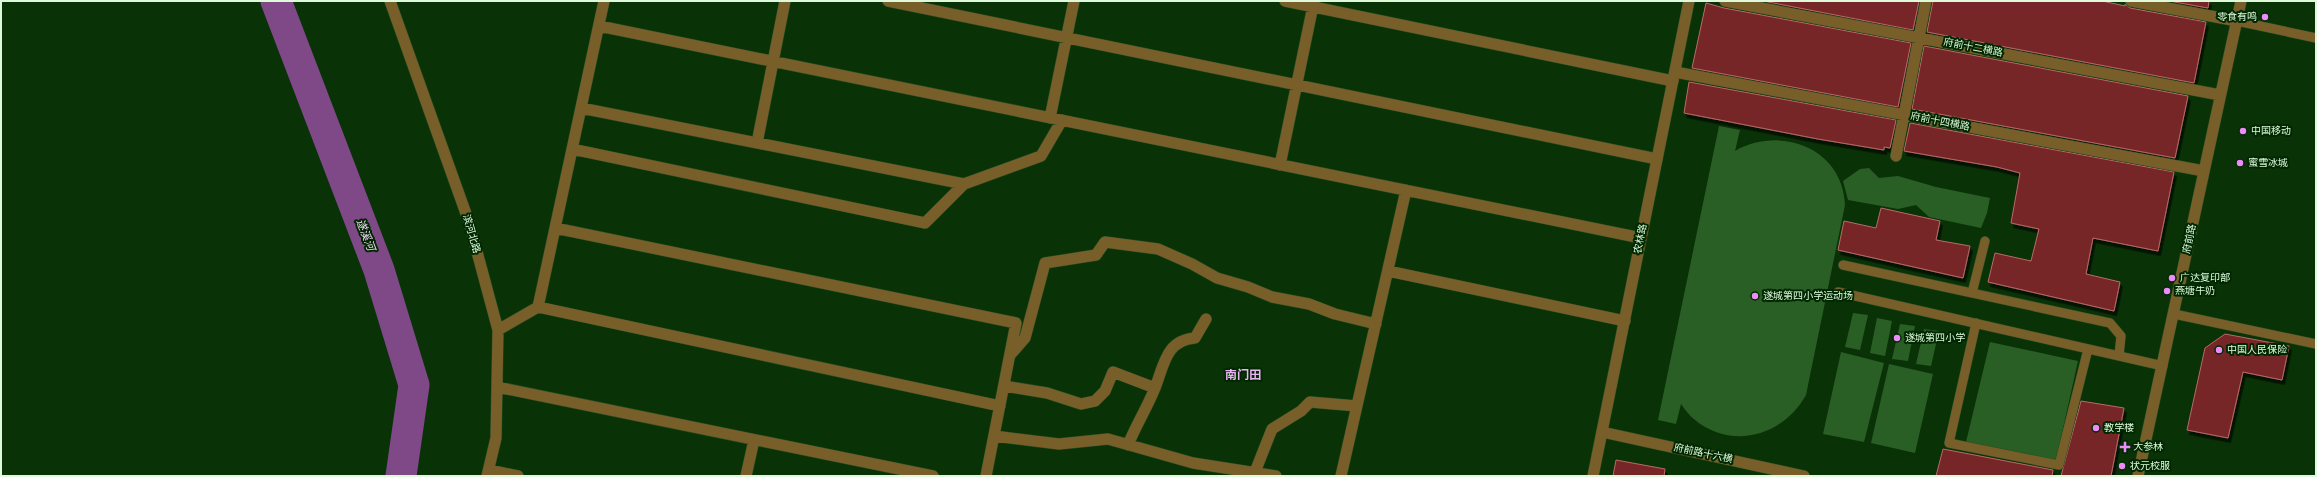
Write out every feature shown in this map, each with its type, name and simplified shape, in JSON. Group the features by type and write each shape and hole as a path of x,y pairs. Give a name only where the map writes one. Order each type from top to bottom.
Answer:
{"street":[{"name":"滨河北路","path":"390,1 469,222 498,330 496,438 488,473"},
{"path":"538,307 604,1"},
{"path":"757,143 785,1"},
{"path":"888,1 1657,159"},
{"path":"1050,118 1074,1"},
{"name":"府前十四横路","path":"1285,1 1314,4 1674,76 1904,115 2204,171"},
{"name":"农林路","path":"1593,476 1690,1"},
{"name":"府前十二横路","path":"1725,1 2220,95"},
{"path":"1896,156 1926,1"},
{"path":"2132,1 2237,21"},
{"name":"府前路","path":"2138,476 2241,1"},
{"path":"1280,165 1314,4"},
{"path":"599,26 1642,238"},
{"path":"581,108 964,184"},
{"path":"572,149 925,223 964,184 1041,156 1062,120"},
{"path":"1341,476 1406,190"},
{"path":"555,228 1016,323 986,476"},
{"path":"1010,356 1025,338 1045,263 1096,255 1105,242 1158,249 1192,264 1217,278 1248,287 1272,297 1309,304 1335,314 1376,324"},
{"path":"1388,271 1624,321"},
{"path":"498,330 538,307 1000,406"},
{"path":"1128,445 1134,428 1144,414 1170,348 1183,339 1195,338 1206,319"},
{"path":"1004,386 1047,393 1080,404 1095,401 1105,391 1113,372 1155,388"},
{"path":"497,387 933,476"},
{"path":"1255,472 1272,429 1301,411 1310,402 1357,406"},
{"name":"府前路十六横","path":"1602,432 1804,476"},
{"path":"994,436 1059,444 1108,439 1193,463 1276,476"},
{"path":"746,476 754,440"},
{"path":"488,473 518,476"}],"lane":[{"path":"2237,21 2316,38"},
{"path":"1972,293 1985,241"},
{"path":"1843,265 2110,323 2121,336 2119,356"},
{"path":"1838,292 2163,366"},
{"path":"2174,314 2316,344"},
{"path":"1976,323 1949,443 2059,465 2088,349"}],"green space":[{"name":"遂城第四小学运动场","path":"1719,126 1740,130 1735,151 1753,144 1771,140 1789,142 1806,147 1821,156 1833,169 1842,185 1845,205 1806,395 1796,409 1785,420 1771,429 1756,434 1741,436 1725,435 1710,429 1693,418 1681,404 1676,424 1658,420"},
{"path":"1869,168 1879,178 1898,176 1936,187 1990,198 1987,213 1981,228 1929,217 1916,205 1898,209 1848,200 1843,181 1860,169"},
{"path":"1853,313 1868,315 1860,350 1845,347"},
{"path":"1877,318 1892,321 1885,356 1870,353"},
{"path":"1900,324 1915,326 1908,361 1892,359"},
{"path":"1924,329 1939,331 1931,366 1916,364"},
{"path":"1990,342 2078,361 2056,460 1966,442"},
{"path":"1841,352 1884,363 1864,442 1823,434"},
{"path":"1889,364 1933,374 1915,453 1871,443"}],"building":[{"path":"1763,1 1919,1 1913,30"},
{"path":"1933,1 2102,1 2125,6 2125,4 2130,8 2206,22 2194,83 1927,32"},
{"path":"2169,1 2209,1 2208,8"},
{"path":"1706,3 1724,8 1911,43 1898,107 1692,68"},
{"path":"1924,46 2188,96 2175,158 1912,109"},
{"path":"1689,82 1896,120 1890,148 1884,147 1884,150 1818,139 1684,113"},
{"path":"1910,123 2174,172 2158,251 2093,238 2086,274 2120,282 2114,311 1988,282 1995,253 2031,261 2039,229 2011,223 2020,173 1997,167 1904,151"},
{"path":"1881,208 1940,221 1936,240 1970,246 1963,278 1838,250 1844,221 1876,228"},
{"path":"2225,334 2289,346 2282,380 2243,372 2228,438 2187,430 2205,348"},
{"name":"教学楼","path":"2081,401 2124,408 2111,476 2061,476"},
{"path":"1943,449 2053,470 2052,476 1936,476"},
{"path":"1616,460 1665,469 1664,476 1613,476"}],"waterway":[{"name":"遂溪河","path":"276,1 379,270 414,385 401,476"}],"place":[{"name":"零食有鸣","path":"2265,17"},
{"name":"中国移动","path":"2243,131"},
{"name":"蜜雪冰城","path":"2240,163"},
{"name":"广达复印部","path":"2172,278"},
{"name":"燕塘牛奶","path":"2167,291"},
{"name":"遂城第四小学运动场","path":"1755,296"},
{"name":"遂城第四小学","path":"1897,338"},
{"name":"中国人民保险","path":"2219,350"},
{"name":"教学楼","path":"2096,428"},
{"name":"大参林","path":"2125,447"},
{"name":"状元校服","path":"2122,466"}],"district":[{"name":"南门田","path":"1243,376"}]}
